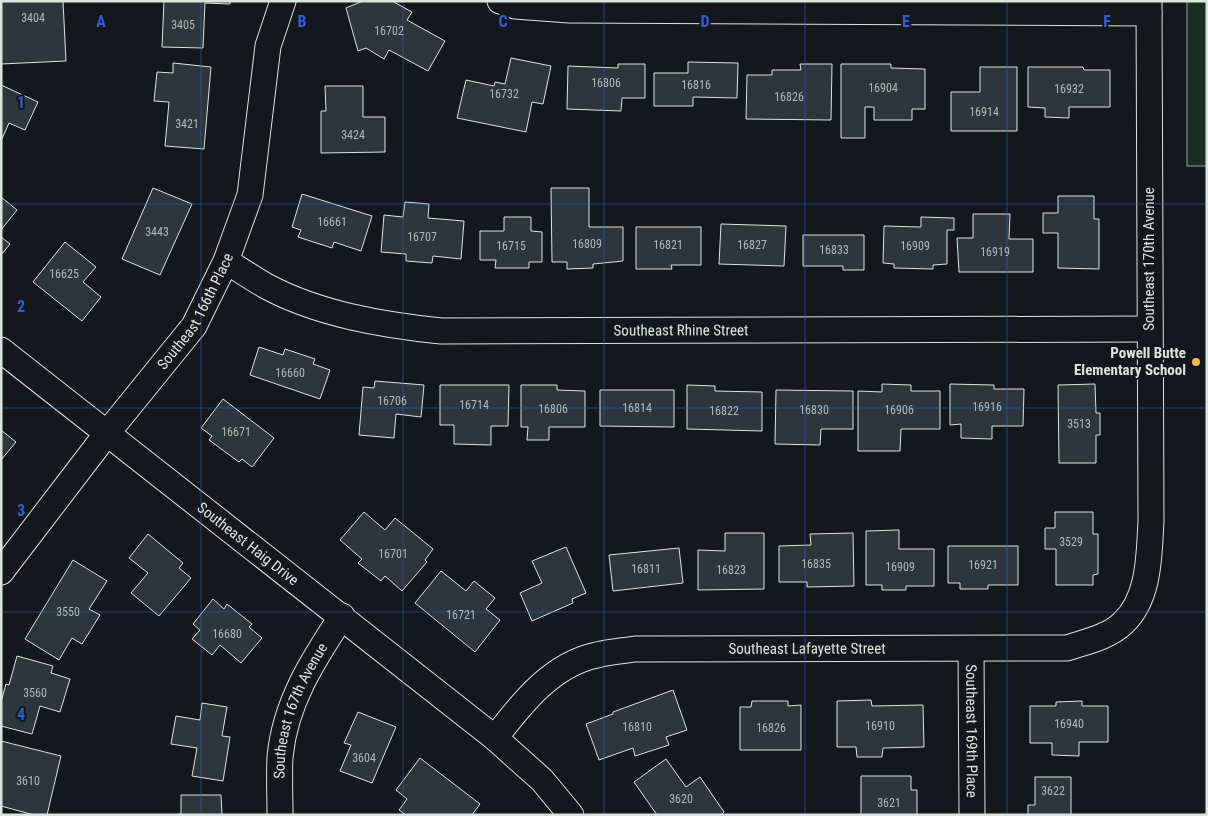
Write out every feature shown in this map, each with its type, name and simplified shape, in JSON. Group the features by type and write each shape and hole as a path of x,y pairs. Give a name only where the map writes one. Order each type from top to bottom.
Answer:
{"street":[{"name":"Southeast 166th Place","path":"1,572 108,432 194,326 226,261 250,195 268,46 283,1"},
{"path":"500,1 515,6 569,10 1149,7"},
{"name":"Southeast 170th Avenue","path":"1136,604 1147,573 1151,521 1148,329 1149,7"},
{"name":"Southeast Rhine Street","path":"226,261 266,286 334,312 404,327 441,330 1148,329"},
{"name":"Southeast Haig Drive","path":"1,350 108,432 495,738 542,780 571,815"},
{"name":"Southeast Lafayette Street","path":"495,738 526,698 571,664 596,655 635,649 1067,648 1097,639 1123,623 1136,604"},
{"name":"Southeast 167th Avenue","path":"280,815 280,757 294,698 307,669 342,616"},
{"name":"Southeast 169th Place","path":"971,649 972,815"}],"green space":[{"path":"1187,1 1207,1 1207,166 1187,166"}],"building":[{"path":"1,1 63,1 66,61 1,64"},
{"path":"164,1 230,1 230,4 205,3 203,48 162,47"},
{"path":"363,1 392,1 412,12 407,20 445,41 428,71 389,50 384,59 366,48 358,51 346,8"},
{"path":"511,58 551,66 543,104 532,102 526,132 457,118 466,80 494,86 495,82 505,84"},
{"path":"688,62 738,63 737,98 693,97 693,106 654,106 654,73 688,73"},
{"path":"173,63 211,67 204,149 165,146 169,102 154,101 157,72 173,73"},
{"path":"618,64 645,64 645,98 622,98 621,111 567,109 568,66 618,68"},
{"path":"800,64 832,64 831,120 746,119 747,75 772,75 772,70 801,70"},
{"path":"841,64 891,64 891,68 925,69 925,109 912,109 912,120 874,120 874,107 865,107 865,138 841,138"},
{"path":"980,67 1017,67 1017,131 951,131 951,92 980,92"},
{"path":"1028,67 1083,67 1084,70 1110,70 1110,107 1069,107 1069,118 1045,117 1045,108 1028,107"},
{"path":"1,85 38,102 25,130 9,123 1,141"},
{"path":"325,86 363,86 363,117 385,117 385,152 321,153 321,111 326,111"},
{"path":"153,188 192,204 160,275 122,259"},
{"path":"551,188 589,188 589,227 623,227 623,261 593,264 593,268 567,269 567,262 552,262"},
{"path":"302,194 372,216 361,251 334,242 332,248 298,237 301,230 292,227"},
{"path":"1058,196 1094,196 1094,219 1099,219 1099,269 1058,268 1058,233 1043,233 1043,213 1058,213"},
{"path":"1,197 17,210 1,230"},
{"path":"405,202 429,204 428,218 464,221 461,259 433,256 432,263 406,261 406,254 381,252 384,215 403,217"},
{"path":"973,214 1010,214 1009,239 1033,239 1033,272 959,272 957,238 973,238"},
{"path":"504,217 531,217 531,231 542,232 542,262 529,262 529,268 495,268 496,260 480,260 480,231 504,231"},
{"path":"921,217 954,218 954,230 947,230 947,264 933,265 933,269 894,268 894,264 883,263 884,226 921,227"},
{"path":"721,224 786,226 784,266 719,264"},
{"path":"636,227 701,227 701,265 671,265 672,269 636,269"},
{"path":"803,235 864,235 864,270 843,270 843,266 803,266"},
{"path":"1,237 10,244 1,255"},
{"path":"65,242 96,267 83,282 101,297 82,321 33,282"},
{"path":"259,347 283,355 285,349 315,359 313,364 330,370 320,399 250,375"},
{"path":"375,381 424,385 421,417 396,414 394,438 359,435 363,387 374,388"},
{"path":"882,384 911,385 911,391 940,391 940,429 901,429 900,451 858,451 858,391 882,392"},
{"path":"950,384 994,385 994,389 1024,389 1023,426 992,426 992,439 961,438 961,424 950,425"},
{"path":"1095,384 1096,413 1100,413 1100,435 1096,435 1096,463 1059,463 1058,385"},
{"path":"440,385 509,385 508,426 491,426 491,445 454,444 454,425 440,425"},
{"path":"521,385 557,385 557,390 585,391 585,427 549,427 549,440 527,440 528,427 521,427"},
{"path":"687,385 715,386 715,391 762,392 762,431 687,429"},
{"path":"600,390 674,390 674,427 600,426"},
{"path":"776,390 853,391 853,429 821,429 820,445 775,444"},
{"path":"223,399 274,438 252,467 242,459 239,462 209,440 212,436 201,428"},
{"path":"1,430 16,442 1,460"},
{"path":"364,512 385,530 395,518 433,549 425,560 427,562 402,591 385,576 381,581 358,563 362,559 340,540"},
{"path":"1055,512 1093,512 1093,534 1098,534 1098,574 1093,575 1093,585 1056,585 1056,549 1045,549 1045,528 1055,528"},
{"path":"899,530 899,549 934,549 934,586 906,586 906,590 882,590 882,585 866,585 866,531"},
{"path":"725,533 764,533 764,589 698,590 698,550 725,551"},
{"path":"853,533 854,586 807,587 807,582 779,582 779,546 811,545 810,534"},
{"path":"148,534 183,563 179,568 191,578 159,616 131,593 148,573 129,558"},
{"path":"948,546 1018,546 1018,585 988,585 988,589 960,589 960,583 948,583"},
{"path":"566,547 586,593 572,599 573,603 532,621 520,593 542,583 532,561"},
{"path":"679,548 683,583 613,591 609,555"},
{"path":"73,560 107,581 89,609 100,615 82,644 72,638 59,660 25,639"},
{"path":"441,571 466,591 474,581 495,598 486,609 500,620 475,652 415,603"},
{"path":"213,599 224,609 227,604 252,624 249,627 262,638 241,663 220,645 212,655 192,639 200,630 193,624"},
{"path":"17,656 53,666 51,673 70,679 60,712 40,706 32,734 1,726 1,702 6,684 9,685"},
{"path":"673,690 687,730 666,737 669,745 635,756 633,748 599,760 586,724"},
{"path":"871,700 872,706 923,705 924,747 883,748 882,757 857,757 856,747 837,747 837,701"},
{"path":"752,701 788,701 788,706 801,705 801,750 740,750 740,707 751,707"},
{"path":"1082,701 1082,706 1108,706 1108,742 1079,742 1079,756 1052,755 1052,743 1030,743 1030,706 1056,706 1056,702"},
{"path":"202,703 227,707 222,736 230,737 223,781 192,776 197,748 171,744 176,716 200,720"},
{"path":"358,712 396,727 372,783 340,771 351,745 344,743"},
{"path":"1,741 61,756 47,815 34,815 1,806"},
{"path":"420,758 480,804 472,815 406,815 399,810 407,799 396,790"},
{"path":"666,759 686,787 700,777 724,812 721,815 657,815 634,782"},
{"path":"861,776 911,776 911,790 917,790 917,815 861,815"},
{"path":"1035,777 1071,777 1071,815 1028,815 1028,805 1035,805"},
{"path":"181,795 221,795 222,815 171,815 181,814"}],"place":[{"name":"Powell Butte Elementary School","path":"1196,362"}]}
